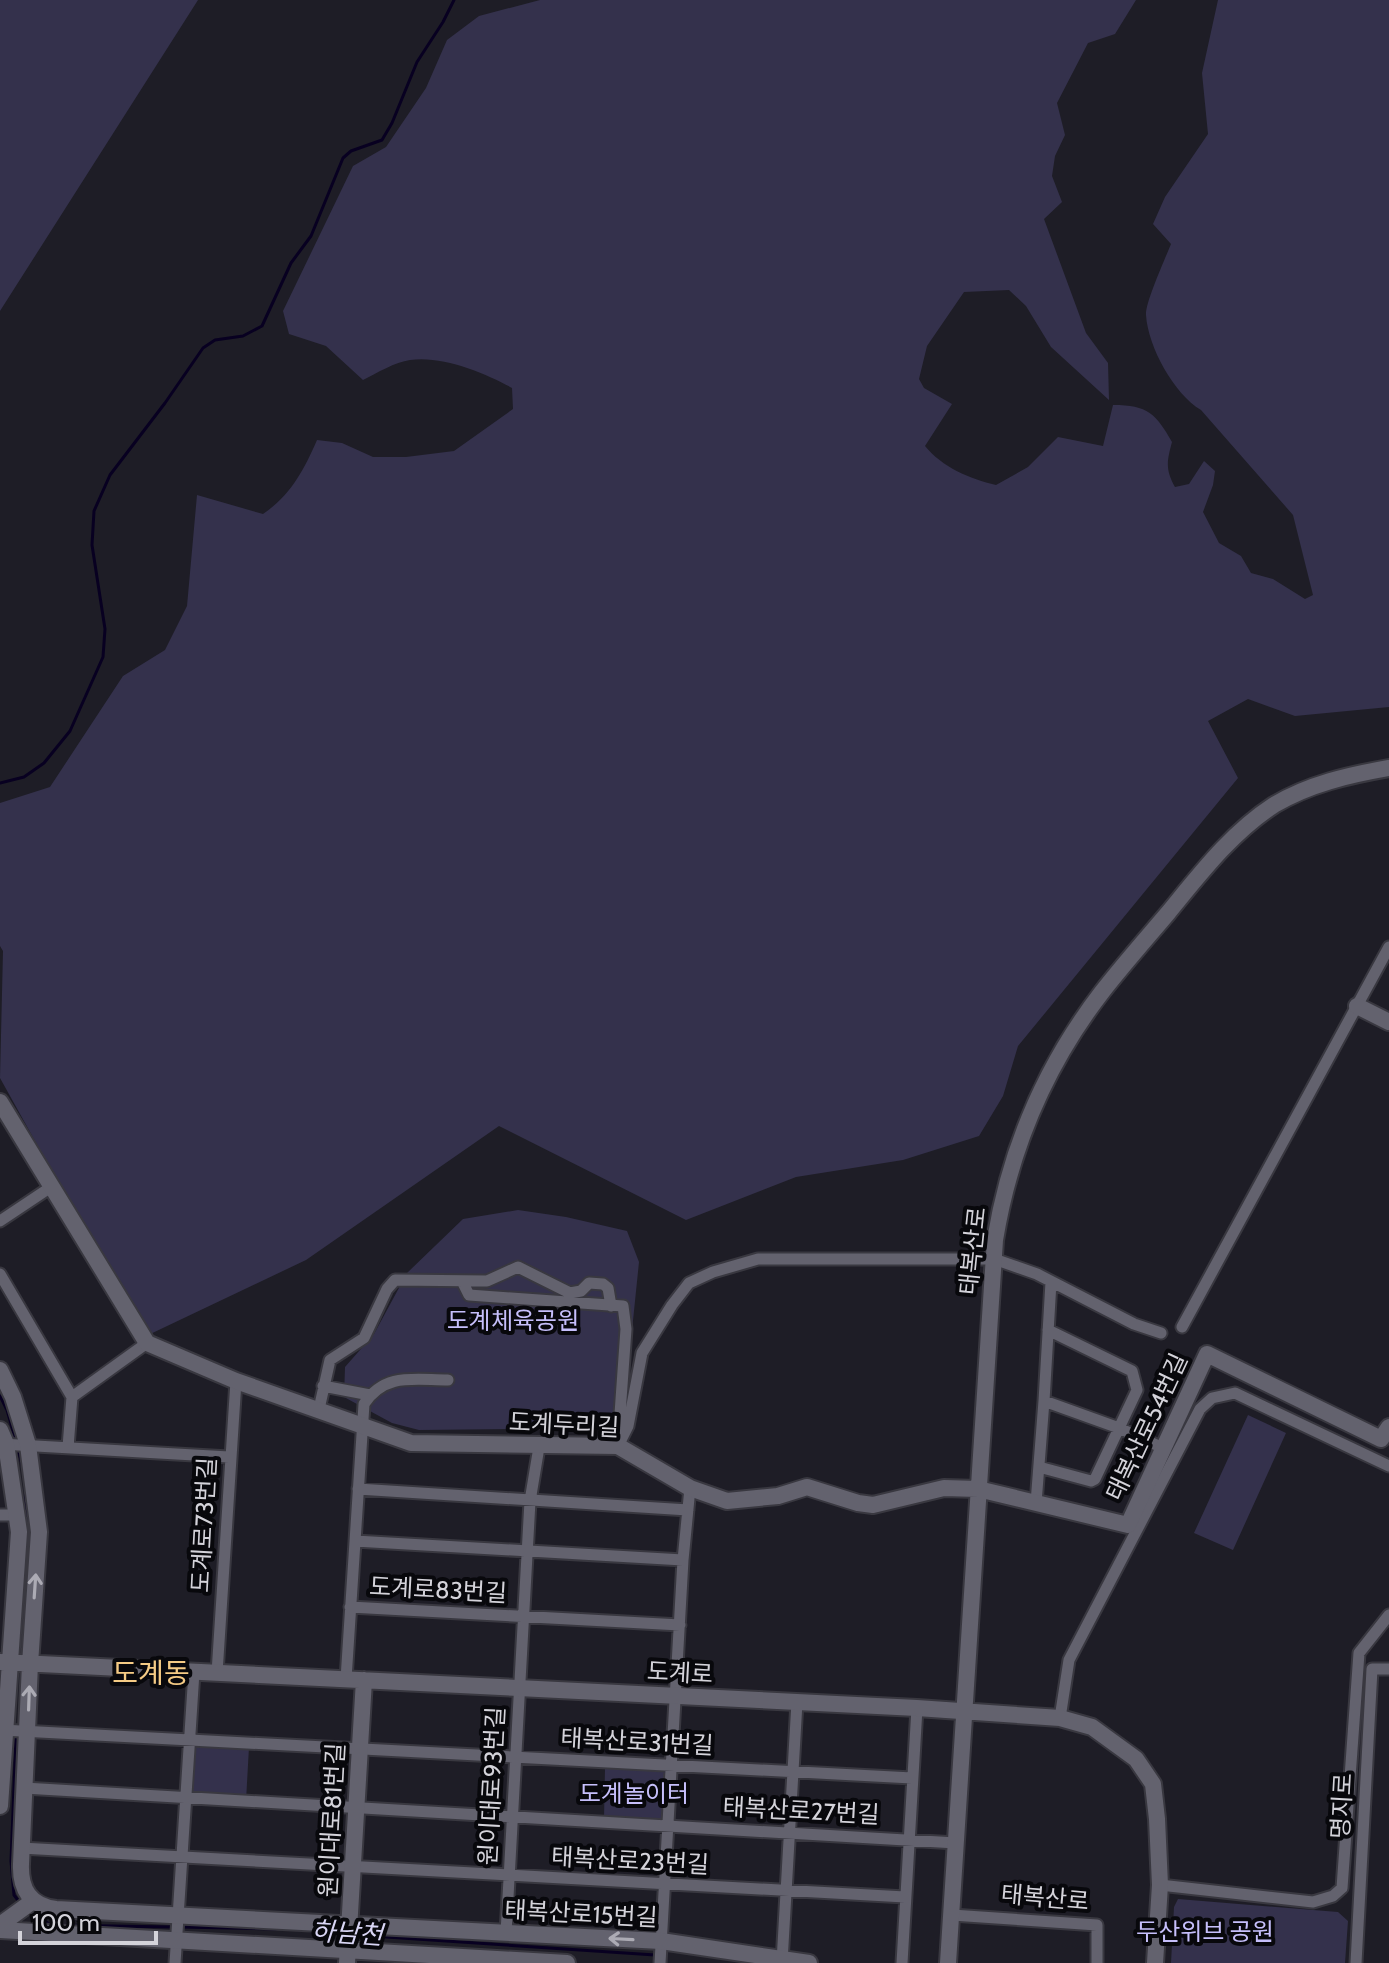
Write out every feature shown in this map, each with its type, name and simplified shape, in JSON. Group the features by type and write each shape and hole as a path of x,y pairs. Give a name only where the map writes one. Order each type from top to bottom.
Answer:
{"street":[{"name":"태복산로","path":"948,1963 994,1259 1003,1191 1019,1142 1044,1085 1077,1028 1226,842 1275,805 1327,781 1389,768"},
{"path":"1182,1327 1389,947"},
{"path":"1357,1006 1389,1022"},
{"path":"0,1102 147,1343 72,1397"},
{"path":"0,1221 51,1187"},
{"path":"618,1446 628,1426 642,1353 672,1305 689,1283 713,1272 758,1259 994,1259 1051,1282 1134,1324 1161,1333"},
{"path":"319,1409 330,1360 364,1338 387,1289 395,1280 487,1281 518,1267 570,1293 581,1291 589,1283 603,1284 608,1288 611,1306"},
{"path":"0,1274 72,1397 68,1447"},
{"path":"462,1281 469,1295 623,1306 626,1329 618,1446"},
{"path":"1036,1503 1051,1282"},
{"path":"1039,1467 1091,1481 1095,1479 1137,1390 1132,1371 1048,1330"},
{"name":"도계두리길","path":"147,1343 236,1381 411,1443 618,1446 690,1488 727,1501 778,1496 807,1487 873,1505 944,1488 978,1489"},
{"name":"태복산로54번길","path":"978,1489 1128,1525 1207,1354 1381,1439 1389,1427"},
{"path":"0,1370 13,1397 12,1521 0,1806"},
{"path":"323,1386 370,1395 392,1379 448,1380"},
{"name":"도계로73번길","path":"217,1673 236,1381"},
{"path":"1060,1718 1069,1660 1200,1409 1212,1398 1235,1393 1389,1466"},
{"name":"도계로83번길","path":"346,1679 365,1427 364,1404 370,1395"},
{"path":"1044,1401 1119,1428 1163,1448"},
{"path":"11,1442 229,1457"},
{"path":"11,1442 39,1532 21,1848 20,1877 26,1906"},
{"name":"원이대로93번길","path":"506,1933 530,1501 539,1447"},
{"path":"660,1963 683,1560 690,1488"},
{"path":"358,1489 688,1510"},
{"path":"12,1521 39,1532"},
{"name":"도계로83번길","path":"355,1541 683,1560"},
{"name":"도계로83번길","path":"350,1607 680,1625"},
{"path":"1160,1885 1313,1902 1333,1896 1342,1888 1359,1653 1389,1615"},
{"name":"도계로","path":"4,1662 917,1708 1060,1718 1092,1727 1115,1741 1136,1759 1153,1784 1160,1885 1155,1963"},
{"name":"명지로","path":"1356,1963 1372,1669 1389,1669"},
{"path":"175,1963 194,1672"},
{"name":"원이대로81번길","path":"349,1942 364,1680"},
{"path":"782,1961 797,1702"},
{"path":"902,1963 917,1708"},
{"name":"태복산로31번길","path":"2,1730 912,1778"},
{"name":"태복산로27번길","path":"24,1788 956,1843"},
{"name":"태복산로23번길","path":"21,1848 905,1897"},
{"path":"0,1928 26,1906 178,1918 504,1961 567,1963"},
{"name":"태복산로","path":"952,1915 1097,1925 1097,1963"},
{"path":"0,1928 176,1938 349,1942"},
{"name":"태복산로15번길","path":"349,1942 506,1933 661,1941 809,1963"}],"green space":[{"path":"0,0 198,0 0,311"},
{"path":"540,0 1136,0 1115,34 1088,43 1057,103 1065,135 1055,156 1052,176 1062,202 1044,219 1086,333 1108,363 1109,400 1051,347 1026,306 1009,290 964,292 927,346 919,379 924,388 952,404 925,446 957,471 996,485 1028,467 1058,437 1103,446 1113,405 1143,409 1156,418 1172,442 1168,465 1175,487 1189,484 1204,461 1215,471 1203,512 1219,543 1241,556 1251,573 1273,579 1305,599 1313,595 1293,515 1201,410 1181,393 1157,355 1146,315 1171,244 1153,224 1165,197 1208,134 1202,73 1218,0 1389,0 1389,707 1295,716 1248,699 1208,721 1238,778 1018,1046 1003,1096 979,1136 903,1160 796,1177 686,1220 499,1126 306,1260 144,1337 0,1078 3,951 0,946 0,803 50,787 123,676 165,650 187,606 197,495 263,514 295,482 317,440 342,443 373,457 406,457 454,451 513,409 512,388 476,371 435,360 404,361 363,380 326,346 289,334 283,311 353,166 386,147 426,88 447,40 479,16"},
{"name":"도계체육공원","path":"518,1210 627,1231 639,1262 622,1428 419,1430 392,1423 344,1397 345,1367 374,1334 407,1273 463,1219"},
{"path":"1248,1415 1286,1433 1233,1550 1194,1533"},
{"path":"194,1744 249,1747 246,1801 192,1798"},
{"name":"도계놀이터","path":"605,1768 666,1770 662,1820 604,1819"},
{"name":"두산위브 공원","path":"1178,1899 1338,1912 1348,1921 1345,1963 1171,1963 1174,1907"}],"waterway":[{"path":"0,783 24,777 44,763 70,731 103,657 105,629 92,545 94,511 110,475 203,348 215,340 243,336 262,326 291,263 311,236 343,158 351,151 382,140 417,62 454,0"},
{"name":"하남천","path":"0,1396 16,1441"},
{"name":"하남천","path":"18,1449 23,1468"},
{"name":"하남천","path":"25,1480 27,1527"},
{"name":"하남천","path":"16,1737 11,1861 14,1895 20,1903"},
{"name":"하남천","path":"28,1911 51,1925 172,1927"},
{"name":"하남천","path":"180,1927 276,1929"},
{"name":"하남천","path":"292,1929 344,1934"},
{"name":"하남천","path":"356,1935 655,1955"}],"district":[{"name":"도계동","path":"151,1673"}]}
